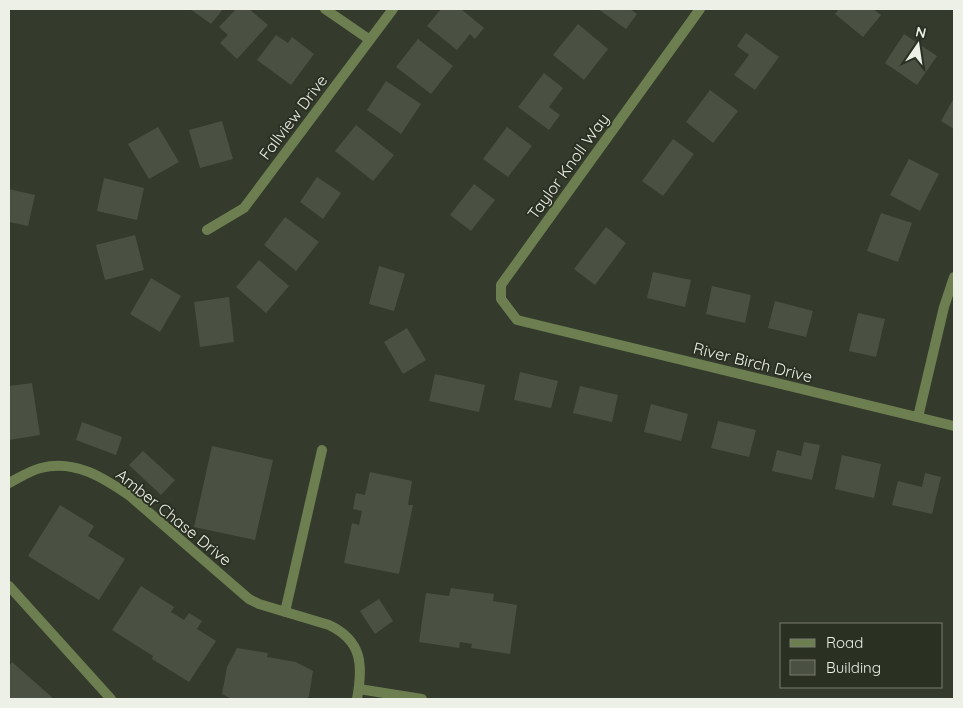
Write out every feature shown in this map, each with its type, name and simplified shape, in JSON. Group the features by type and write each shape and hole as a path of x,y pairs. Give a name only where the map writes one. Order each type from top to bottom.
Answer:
{"street":[{"path":"325,9 370,40"},
{"name":"Fallview Drive","path":"207,230 244,208 393,9"},
{"name":"Taylor Knoll Way","path":"544,327 517,320 500,299 501,285 700,9"},
{"path":"918,417 944,307 954,276"},
{"name":"River Birch Drive","path":"544,327 954,426"},
{"path":"285,612 322,450"},
{"name":"Amber Chase Drive","path":"9,483 40,468 52,466 79,469 100,476 130,496 249,599 258,604 329,625 345,634 358,653 360,664 358,694 422,699"},
{"path":"9,586 111,699"}],"building":[{"path":"190,9 223,9 211,24"},
{"path":"236,9 249,9 268,25 237,59 220,43 228,35 219,27"},
{"path":"441,9 461,9 484,28 475,39 470,34 457,50 427,26"},
{"path":"598,9 630,9 637,14 626,29"},
{"path":"839,9 873,9 881,15 863,37 835,14"},
{"path":"578,24 608,49 584,80 553,55"},
{"path":"746,33 779,57 755,90 734,75 749,55 737,46"},
{"path":"904,34 937,56 917,85 885,63"},
{"path":"276,35 288,43 292,37 314,54 291,85 257,60"},
{"path":"418,39 453,66 431,94 396,67"},
{"path":"544,73 563,88 549,107 560,115 549,130 518,107"},
{"path":"386,81 421,104 401,134 367,110"},
{"path":"710,90 738,111 713,143 686,122"},
{"path":"954,98 954,129 941,121"},
{"path":"222,121 233,159 200,168 189,130"},
{"path":"356,125 394,155 373,181 335,151"},
{"path":"158,127 179,162 149,179 128,144"},
{"path":"507,127 532,146 508,177 483,159"},
{"path":"673,139 694,154 663,196 642,181"},
{"path":"909,159 939,174 920,211 890,195"},
{"path":"317,177 341,193 323,219 300,202"},
{"path":"104,178 144,188 137,220 97,211"},
{"path":"474,184 495,200 471,231 450,215"},
{"path":"9,189 35,195 28,226 9,222"},
{"path":"881,213 912,223 898,262 867,251"},
{"path":"285,217 319,242 296,271 264,245"},
{"path":"606,227 626,243 595,285 574,269"},
{"path":"135,235 144,270 105,280 96,245"},
{"path":"259,260 289,286 266,313 236,287"},
{"path":"379,266 405,274 394,311 369,304"},
{"path":"653,272 691,280 685,307 647,298"},
{"path":"151,278 181,296 160,332 130,314"},
{"path":"712,286 751,295 745,323 706,314"},
{"path":"229,297 234,342 200,347 194,302"},
{"path":"775,301 813,311 806,337 768,328"},
{"path":"858,313 885,319 876,357 849,351"},
{"path":"407,328 426,360 403,374 384,342"},
{"path":"520,372 558,381 551,408 514,400"},
{"path":"435,374 485,385 479,412 429,401"},
{"path":"32,383 40,435 9,440 9,386"},
{"path":"580,386 618,395 612,422 573,413"},
{"path":"651,404 688,414 681,441 644,432"},
{"path":"718,421 756,430 749,457 711,448"},
{"path":"82,422 122,437 116,455 76,440"},
{"path":"804,442 820,445 812,480 772,471 777,450 801,456"},
{"path":"212,446 273,460 255,540 194,527"},
{"path":"143,451 175,480 161,495 129,465"},
{"path":"842,455 881,464 874,498 835,489"},
{"path":"370,472 412,481 408,505 413,505 399,574 344,563 352,523 359,525 362,511 353,509 356,493 365,495"},
{"path":"925,473 941,477 932,514 892,505 898,481 922,487"},
{"path":"60,505 94,526 88,536 125,559 99,600 28,556"},
{"path":"141,586 174,607 171,612 184,620 189,613 202,621 197,629 216,641 189,682 152,659 153,656 112,630"},
{"path":"451,588 494,594 493,601 517,605 510,654 471,648 472,644 460,642 459,648 419,642 426,593 449,596"},
{"path":"379,599 393,621 375,634 360,611"},
{"path":"237,648 268,653 267,657 296,662 313,671 307,699 232,699 222,694 227,667"},
{"path":"12,662 54,699 9,699 9,666"}]}
